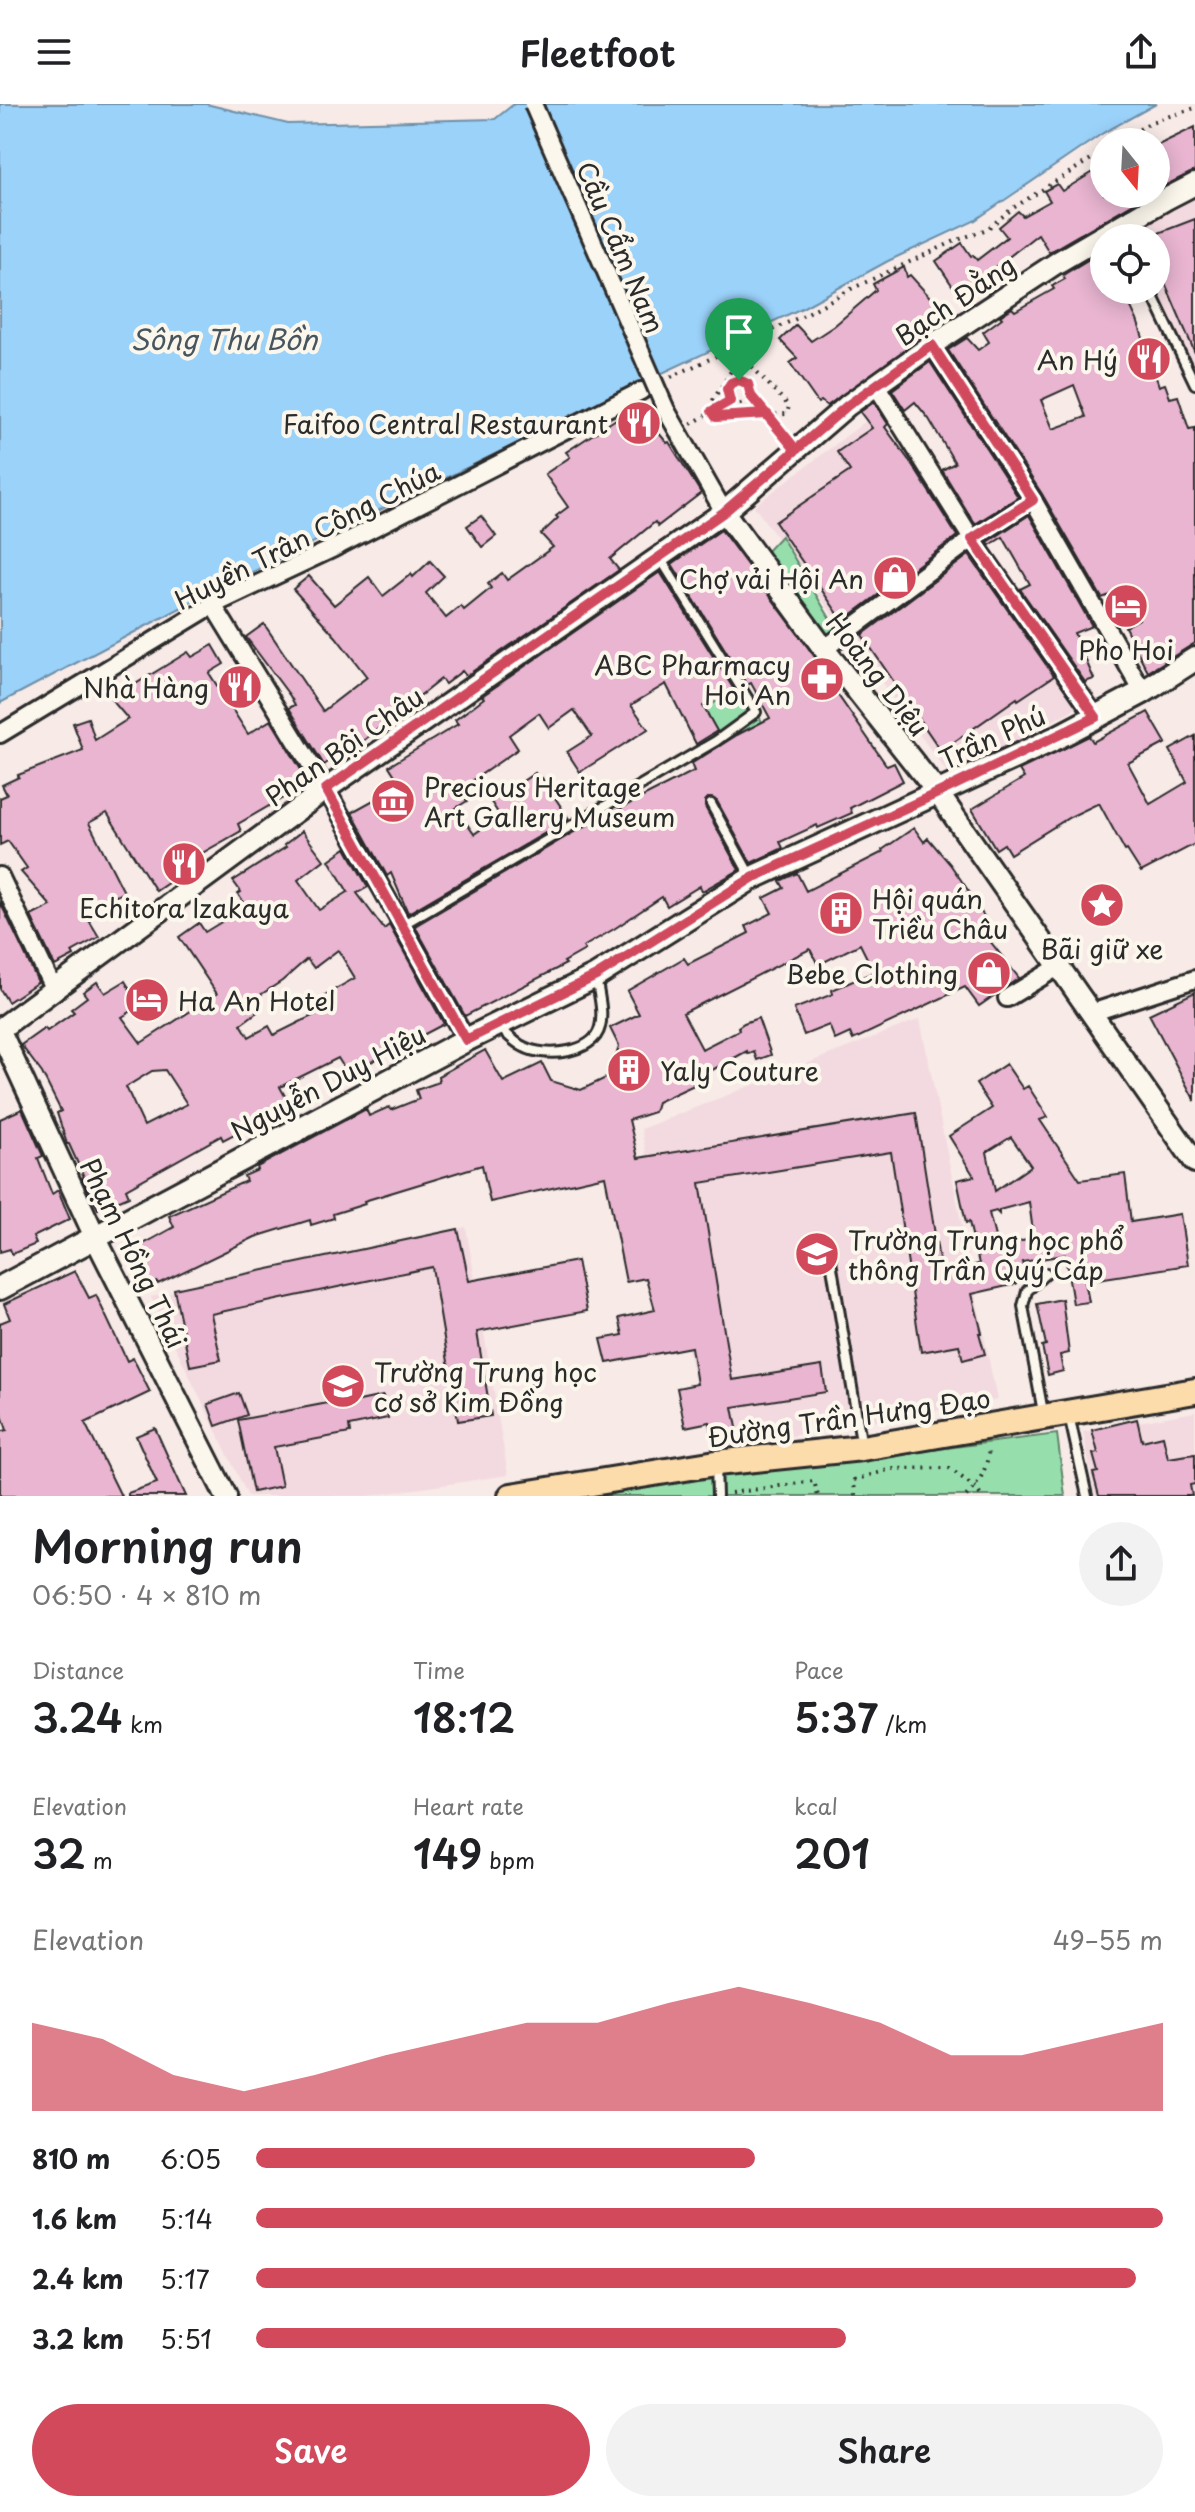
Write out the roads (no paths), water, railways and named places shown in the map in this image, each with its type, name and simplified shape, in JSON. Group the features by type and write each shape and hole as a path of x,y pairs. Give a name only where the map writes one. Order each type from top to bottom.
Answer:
{"main road":[{"name":"Trần Phú","path":"938,793 1096,717 1195,659"},
{"name":"Nguyễn Duy Hiệu","path":"0,1288 466,1040 596,976 752,878 938,793"},
{"name":"Đường Trần Hưng Đạo","path":"511,1496 716,1463 862,1448 1195,1391"}],"street":[{"name":"Cầu Cẩm Nam","path":"533,104 666,410"},
{"name":"Bạch Đằng","path":"1134,224 1195,184"},
{"name":"Bạch Đằng","path":"724,512 848,405 1058,262 1090,247"},
{"path":"932,345 1033,500 1143,692"},
{"path":"876,385 972,539 1096,717"},
{"name":"Huyền Trân Công Chúa","path":"0,734 213,605 334,548 641,391"},
{"name":"Hoàng Diệu","path":"666,410 724,512 824,649 938,793 1195,1162"},
{"path":"824,649 972,539 1033,500"},
{"name":"Phan Bội Châu","path":"0,1030 326,789 724,512"},
{"path":"213,605 326,789 466,1040"},
{"path":"0,876 54,990"},
{"path":"1007,998 1058,967"},
{"path":"1091,1013 1195,979"},
{"name":"Phạm Hồng Thái","path":"0,1030 96,1239 226,1496"}],"lane":[{"path":"1157,304 1195,384"},
{"path":"402,925 716,741 756,712 659,557"},
{"path":"711,804 752,878"},
{"path":"496,1025 524,1048 552,1054 573,1050 590,1041 600,1029 596,976"},
{"path":"829,1249 862,1448"},
{"path":"1044,1417 1023,1306 1027,1291 1046,1273"},
{"path":"1069,1413 1087,1496"},
{"path":"716,1463 717,1496"}],"water":[{"name":"Sông Thu Bồn","path":"0,104 206,104 288,124 495,119 514,104 1156,104 1112,128 1090,128 1090,142 974,221 888,261 802,308 207,594 0,703"}],"place":[{"name":"An Hý","path":"1149,359"},
{"name":"Faifoo Central Restaurant","path":"639,423"},
{"name":"Chợ vải Hội An","path":"895,578"},
{"name":"Pho Hoi","path":"1126,606"},
{"name":"ABC Pharmacy Hoi An","path":"822,679"},
{"name":"Nhà Hàng","path":"240,687"},
{"name":"Precious Heritage Art Gallery Museum","path":"393,801"},
{"name":"Echitora Izakaya","path":"184,864"},
{"name":"Bãi giữ xe","path":"1102,905"},
{"name":"Hội quán Triều Châu","path":"841,913"},
{"name":"Bebe Clothing","path":"989,973"},
{"name":"Ha An Hotel","path":"147,1000"},
{"name":"Yaly Couture","path":"629,1070"},
{"name":"Trường Trung học phổ thông Trần Quý Cáp","path":"817,1254"},
{"name":"Trường Trung học cơ sở Kim Đồng","path":"343,1386"}]}
